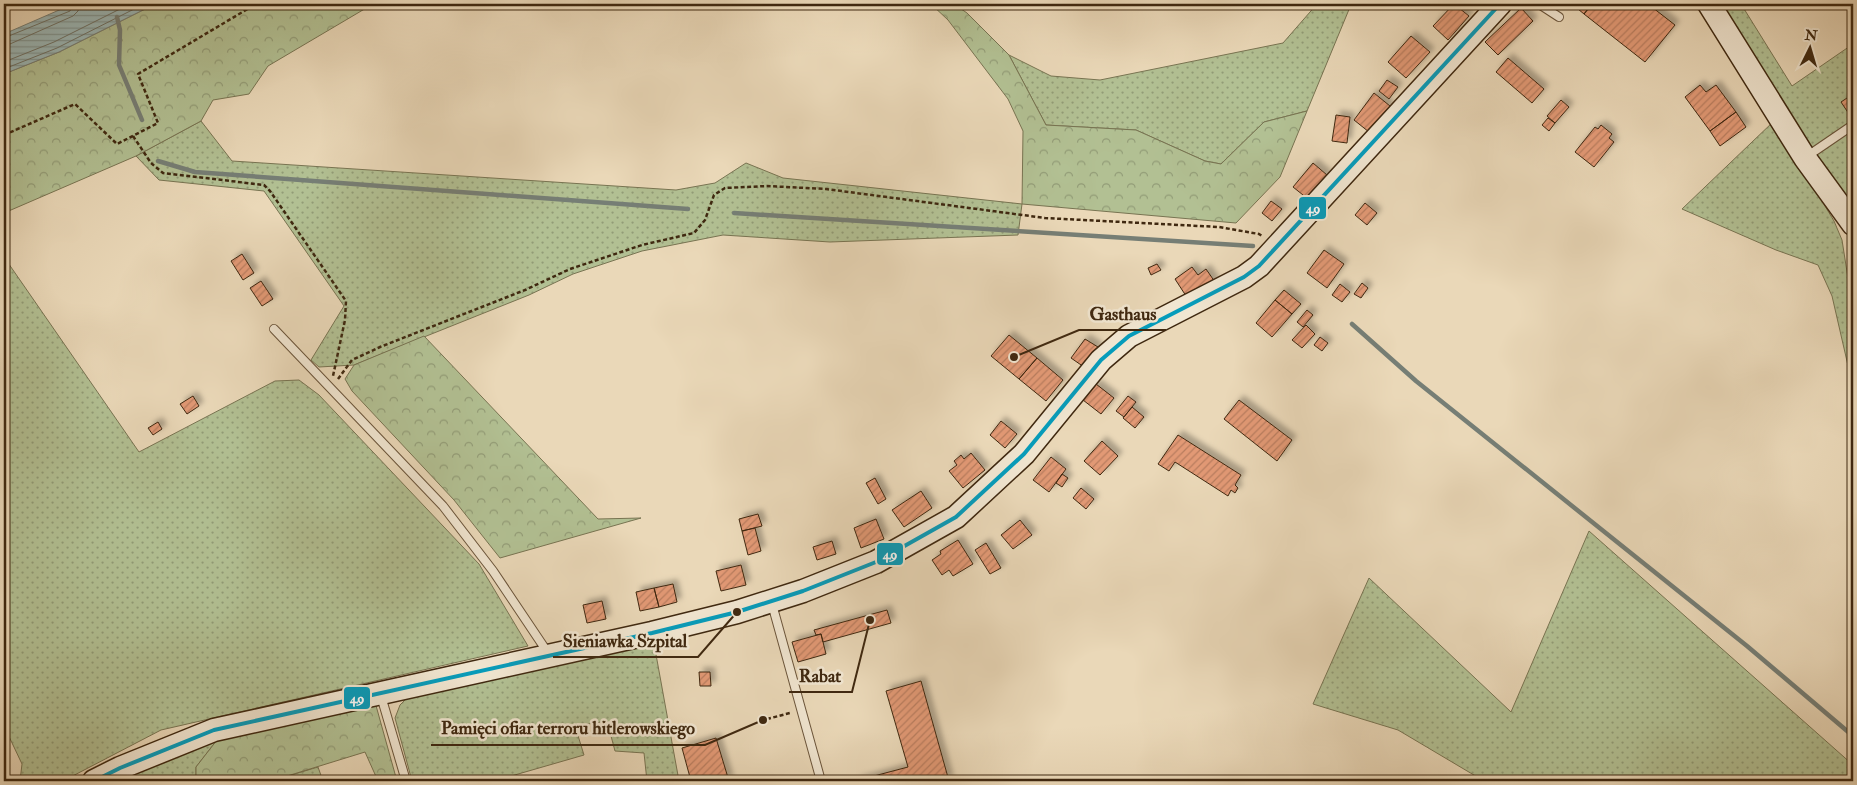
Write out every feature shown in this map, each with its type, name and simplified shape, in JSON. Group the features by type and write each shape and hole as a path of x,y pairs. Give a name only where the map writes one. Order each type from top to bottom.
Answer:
{"street":[{"path":"94,781 120,768 214,730 652,633 771,602 876,562 956,517 1024,454 1101,360 1130,336 1244,277 1259,266 1500,4"},
{"path":"1709,4 1804,158 1853,224"}],"lane":[{"path":"1539,4 1559,17"},
{"path":"1804,158 1850,127"},
{"path":"274,329 443,506 493,571 549,656"},
{"path":"771,602 821,781"},
{"path":"381,694 406,781"}],"path":[{"path":"4,136 76,104 117,144 158,123 138,74 256,4"},
{"path":"133,136 151,163 164,173 264,185 270,191 346,301 345,320 330,388"},
{"path":"330,388 352,360 380,347 526,290 570,269 642,244 694,233 704,220 714,195 725,188 767,186 826,189 1045,218 1220,226 1260,234 1275,248"},
{"path":"1853,266 1851,270 1853,280"},
{"path":"767,719 792,713"}],"green space":[{"path":"155,4 373,4 268,66 249,94 213,100 201,121 136,156 4,213 4,74 59,52"},
{"path":"931,4 954,4 967,13 1009,55 1046,125 1136,130 1205,161 1221,164 1264,122 1307,111 1280,177 1236,223 1022,204 1023,131 1008,99 948,20"},
{"path":"1317,4 1335,4 1350,7 1307,111 1264,122 1221,164 1205,161 1136,130 1046,125 1009,55 1051,76 1100,80 1283,43"},
{"path":"1718,4 1741,4 1792,86 1853,44 1853,199 1851,201 1817,164"},
{"path":"201,121 232,161 676,190 715,183 746,163 783,178 1022,204 1018,235 830,242 723,235 642,251 573,274 529,295 354,365 319,367 311,360 344,306 264,191 159,180 136,156"},
{"path":"1774,121 1834,221 1842,240 1853,310 1853,369 1849,370 1832,296 1818,265 1776,250 1682,209"},
{"path":"4,257 139,452 275,381 299,380 319,395 479,564 528,646 161,730 63,781 20,781 22,764 4,726"},
{"path":"424,336 598,519 641,518 500,558 454,500 352,391 345,379 354,365"},
{"path":"1589,531 1853,765 1853,781 1484,781 1398,730 1313,704 1369,578 1511,712"},
{"path":"653,638 679,781 647,781 644,753 615,751 607,721 575,726 584,755 494,781 412,781 395,718 400,705 413,692"},
{"path":"375,702 397,781 378,781 365,752 271,781 196,781 196,767 217,740"},
{"path":"217,740 196,767 196,781 109,781"},
{"path":"318,767 323,781 271,781"}],"water":[{"path":"73,4 155,4 59,52 4,74 4,34"}],"building":[{"path":"1454,4 1469,16 1448,40 1433,26"},
{"path":"1572,4 1592,4 1584,14"},
{"path":"1592,4 1648,4 1675,25 1645,62 1584,14"},
{"path":"1521,8 1533,21 1498,55 1485,42"},
{"path":"1411,36 1430,52 1406,78 1388,62"},
{"path":"1508,58 1544,89 1532,103 1496,72"},
{"path":"1387,80 1398,87 1389,99 1379,91"},
{"path":"1700,85 1706,92 1716,85 1736,112 1710,131 1685,97"},
{"path":"1374,93 1390,106 1369,132 1354,120"},
{"path":"1853,94 1853,120 1841,102"},
{"path":"1561,100 1569,107 1555,123 1547,116"},
{"path":"1736,112 1746,127 1720,146 1710,131"},
{"path":"1336,115 1350,117 1347,143 1332,141"},
{"path":"1548,118 1555,123 1549,131 1542,125"},
{"path":"1601,125 1612,134 1609,138 1614,142 1594,167 1575,152 1595,127 1598,129"},
{"path":"1313,163 1327,175 1308,199 1293,187"},
{"path":"1271,201 1282,209 1272,221 1262,213"},
{"path":"1365,203 1377,213 1367,225 1355,215"},
{"path":"1324,250 1344,264 1327,288 1307,273"},
{"path":"242,254 254,273 243,280 231,261"},
{"path":"1157,264 1161,270 1151,275 1148,268"},
{"path":"1192,267 1198,275 1206,269 1215,282 1188,299 1175,279"},
{"path":"261,281 273,299 262,306 250,288"},
{"path":"1362,283 1368,288 1361,298 1354,294"},
{"path":"1340,284 1350,292 1342,302 1332,295"},
{"path":"1284,290 1301,304 1292,314 1275,300"},
{"path":"1275,300 1292,314 1272,337 1256,323"},
{"path":"1307,310 1313,315 1303,327 1297,322"},
{"path":"1306,325 1315,334 1302,348 1292,340"},
{"path":"1009,335 1037,358 1019,379 991,356"},
{"path":"1320,337 1328,343 1322,351 1314,345"},
{"path":"1085,339 1098,347 1084,367 1071,358"},
{"path":"1037,358 1063,380 1046,401 1019,379"},
{"path":"1096,384 1114,398 1101,414 1083,400"},
{"path":"193,396 199,406 187,414 180,404"},
{"path":"1128,396 1136,402 1124,417 1116,411"},
{"path":"1239,400 1292,440 1277,461 1224,419"},
{"path":"1132,407 1144,417 1135,428 1123,418"},
{"path":"1001,421 1017,434 1005,448 990,435"},
{"path":"158,422 162,429 153,435 148,428"},
{"path":"1178,435 1241,475 1235,485 1238,488 1235,493 1231,490 1228,496 1175,462 1169,471 1158,464"},
{"path":"1102,441 1118,456 1100,475 1084,461"},
{"path":"971,453 985,470 963,488 949,471 957,465 954,461 961,455 964,459"},
{"path":"1051,457 1066,469 1049,492 1033,480"},
{"path":"1062,474 1068,478 1062,487 1056,483"},
{"path":"875,478 886,499 878,504 866,483"},
{"path":"1081,488 1094,499 1086,509 1073,498"},
{"path":"921,491 932,508 904,527 892,510"},
{"path":"758,514 762,526 742,531 739,519"},
{"path":"876,519 884,539 861,548 854,528"},
{"path":"1020,520 1032,535 1013,549 1001,535"},
{"path":"755,528 761,551 748,555 742,531"},
{"path":"958,540 973,564 953,576 949,570 942,575 932,560 941,554 940,551"},
{"path":"832,541 836,554 817,560 813,547"},
{"path":"986,543 1001,568 990,574 975,550"},
{"path":"741,565 746,585 721,591 716,571"},
{"path":"673,584 677,602 659,607 654,588"},
{"path":"654,588 659,607 640,611 636,592"},
{"path":"602,601 606,619 587,623 583,605"},
{"path":"887,610 891,623 823,642 821,634 816,635 814,630"},
{"path":"821,634 826,654 798,662 792,642"},
{"path":"699,672 710,672 711,686 700,686"},
{"path":"921,681 949,781 855,781 908,767 886,691"},
{"path":"716,738 729,781 691,781 682,748"}],"waterway":[{"path":"117,17 120,30 119,65 142,120"},
{"path":"158,161 195,172 688,209"},
{"path":"734,213 1253,246"},
{"path":"1352,324 1416,381 1747,646 1853,736"}],"transit line":[{"name":"49","path":"94,781 120,768 214,730 652,633 737,612 803,591 876,562 956,517 1024,454 1101,360 1129,336 1244,277 1259,266 1500,4"}],"place":[{"name":"Gasthaus","path":"1014,357"},
{"name":"Sieniawka Szpital","path":"737,612"},
{"name":"Rabat","path":"870,620"},
{"name":"Pamięci ofiar terroru hitlerowskiego","path":"763,720"}]}
